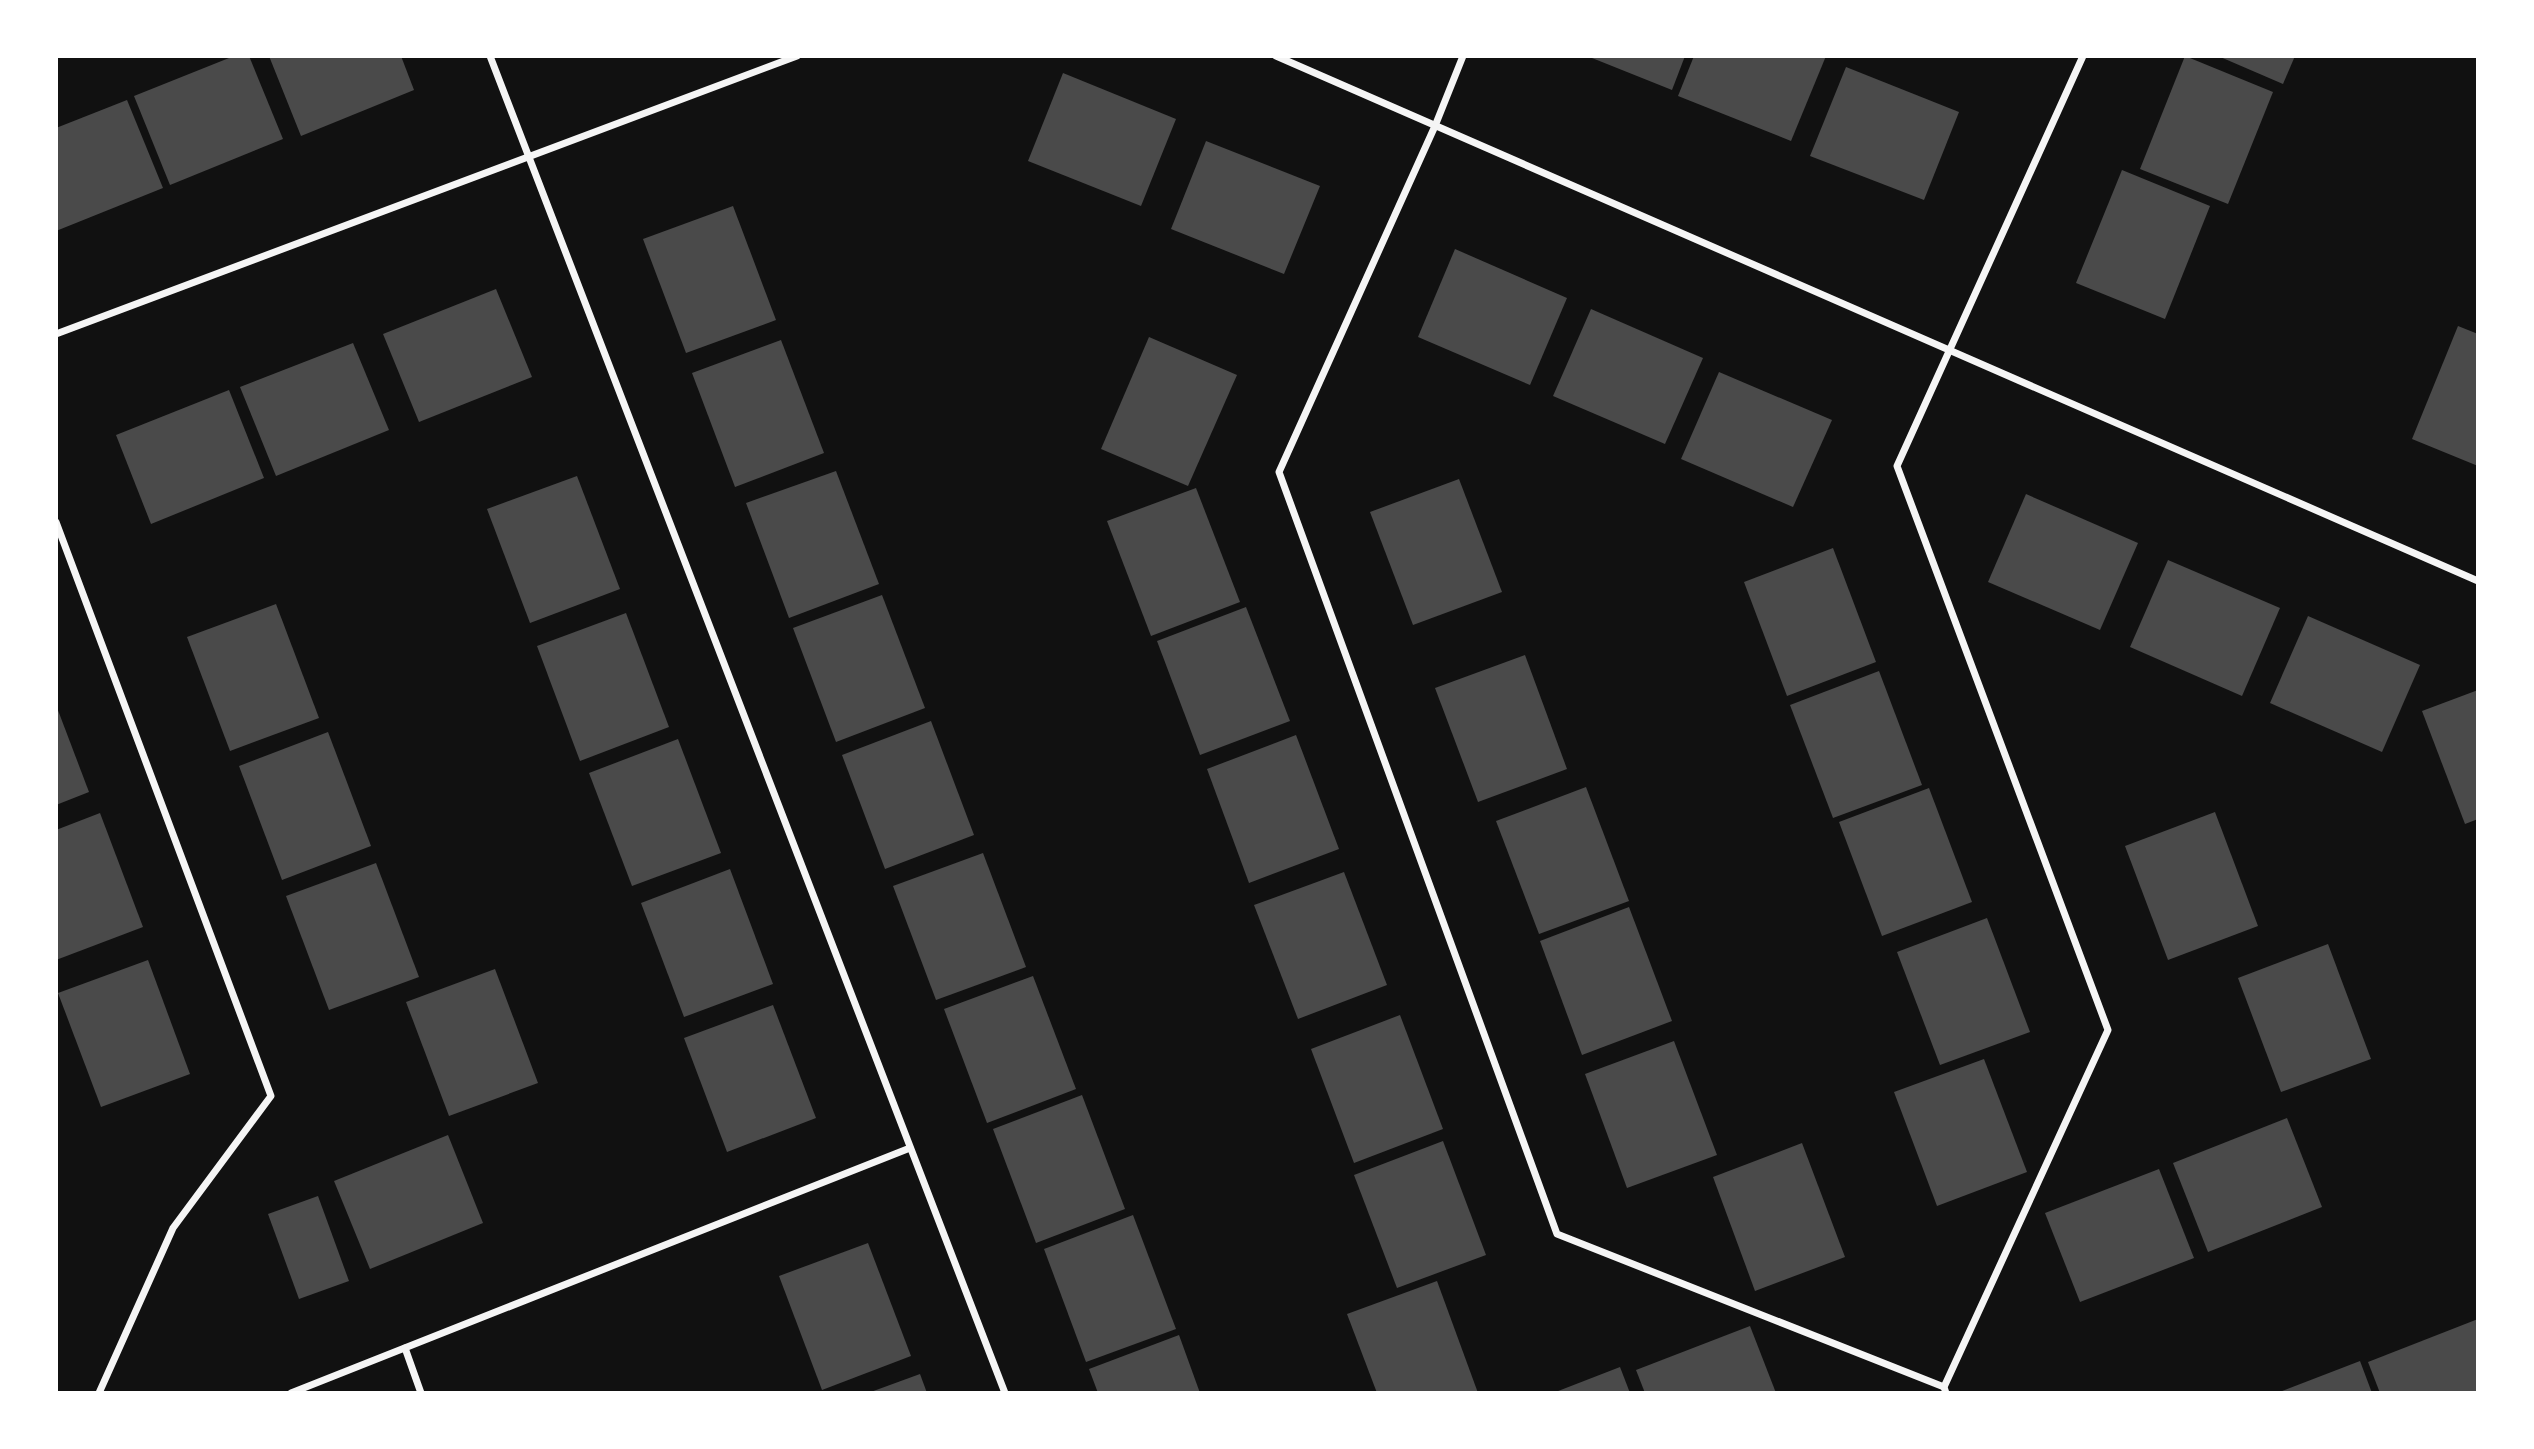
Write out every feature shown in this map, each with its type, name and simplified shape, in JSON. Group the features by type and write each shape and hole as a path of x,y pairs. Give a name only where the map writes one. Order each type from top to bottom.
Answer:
{"street":[{"path":"490,56 1005,1393"},
{"path":"56,334 797,56"},
{"path":"1276,56 2478,581"},
{"path":"1463,56 1435,126 1279,472 1557,1234 1945,1390 2108,1030 1897,466 2083,56"},
{"path":"56,522 271,1096 173,1228 99,1393"},
{"path":"291,1393 911,1148"},
{"path":"405,1348 421,1393"}],"building":[{"path":"234,56 249,56 283,139 170,185 134,96"},
{"path":"269,56 401,56 414,90 301,136"},
{"path":"1587,56 1685,56 1672,90"},
{"path":"1694,56 1826,56 1791,141 1678,96"},
{"path":"2185,56 2273,92 2228,204 2140,169"},
{"path":"2218,56 2295,56 2283,84"},
{"path":"1846,67 1959,112 1924,200 1810,156"},
{"path":"1063,73 1176,119 1141,206 1028,161"},
{"path":"127,100 163,188 56,231 56,128"},
{"path":"1206,141 1320,186 1284,274 1171,229"},
{"path":"2122,170 2210,206 2165,319 2076,283"},
{"path":"733,206 776,320 686,353 643,239"},
{"path":"1455,249 1567,298 1530,385 1418,337"},
{"path":"496,289 532,377 419,422 383,334"},
{"path":"1591,309 1703,358 1665,444 1553,396"},
{"path":"2458,326 2478,334 2478,466 2412,439"},
{"path":"1149,337 1237,375 1188,486 1101,449"},
{"path":"781,340 824,453 735,487 692,373"},
{"path":"353,343 389,430 276,476 240,387"},
{"path":"1719,372 1832,420 1793,507 1681,459"},
{"path":"229,390 264,478 151,524 116,435"},
{"path":"836,471 879,584 789,618 746,503"},
{"path":"577,476 620,589 530,623 487,509"},
{"path":"1459,479 1502,592 1413,625 1370,512"},
{"path":"1196,488 1240,602 1151,636 1107,521"},
{"path":"2026,494 2138,543 2100,630 1988,582"},
{"path":"1833,548 1876,662 1787,696 1744,582"},
{"path":"2168,560 2280,608 2242,696 2130,647"},
{"path":"882,595 925,708 836,742 793,628"},
{"path":"276,604 319,718 230,751 187,637"},
{"path":"1246,607 1290,721 1200,755 1157,641"},
{"path":"626,613 669,727 580,761 537,646"},
{"path":"2308,616 2420,665 2382,752 2270,703"},
{"path":"1525,655 1567,769 1478,802 1435,688"},
{"path":"1879,671 1922,785 1833,818 1790,705"},
{"path":"2478,690 2478,819 2465,824 2422,711"},
{"path":"56,705 89,792 56,805"},
{"path":"931,721 974,835 885,869 842,755"},
{"path":"328,732 371,846 282,880 239,766"},
{"path":"1296,735 1339,849 1249,883 1207,769"},
{"path":"678,739 721,853 632,886 589,773"},
{"path":"1586,787 1629,901 1539,934 1496,821"},
{"path":"1929,788 1972,902 1882,936 1839,822"},
{"path":"2215,812 2258,926 2168,960 2125,846"},
{"path":"100,813 143,927 56,960 56,830"},
{"path":"983,853 1026,967 936,1000 893,886"},
{"path":"376,863 419,977 329,1010 286,896"},
{"path":"730,869 773,984 684,1017 641,903"},
{"path":"1344,872 1387,985 1298,1019 1254,905"},
{"path":"1629,907 1672,1021 1582,1055 1540,941"},
{"path":"1987,918 2030,1032 1940,1065 1897,952"},
{"path":"2328,944 2371,1059 2281,1092 2238,978"},
{"path":"148,960 190,1074 101,1107 58,993"},
{"path":"495,969 538,1083 449,1116 406,1002"},
{"path":"1033,976 1076,1089 987,1123 944,1009"},
{"path":"773,1005 816,1118 727,1152 684,1038"},
{"path":"1400,1015 1443,1129 1354,1163 1311,1049"},
{"path":"1674,1041 1717,1155 1627,1188 1585,1074"},
{"path":"1984,1059 2027,1172 1937,1206 1894,1092"},
{"path":"1082,1095 1125,1209 1036,1243 993,1129"},
{"path":"2287,1118 2322,1207 2208,1252 2173,1163"},
{"path":"448,1135 483,1223 370,1269 334,1181"},
{"path":"1443,1141 1486,1255 1397,1288 1354,1175"},
{"path":"1802,1143 1845,1257 1755,1291 1713,1177"},
{"path":"2159,1169 2194,1258 2080,1302 2045,1213"},
{"path":"318,1196 349,1281 299,1299 268,1214"},
{"path":"1133,1215 1176,1329 1086,1362 1044,1249"},
{"path":"868,1243 911,1356 822,1390 779,1276"},
{"path":"1437,1281 1478,1393 1377,1393 1347,1314"},
{"path":"2478,1319 2478,1393 2380,1393 2368,1362"},
{"path":"1750,1326 1776,1393 1645,1393 1636,1370"},
{"path":"1179,1335 1200,1393 1098,1393 1089,1369"},
{"path":"2360,1361 2372,1393 2277,1393"},
{"path":"1620,1367 1630,1393 1553,1393"},
{"path":"920,1374 927,1393 868,1393"}]}
